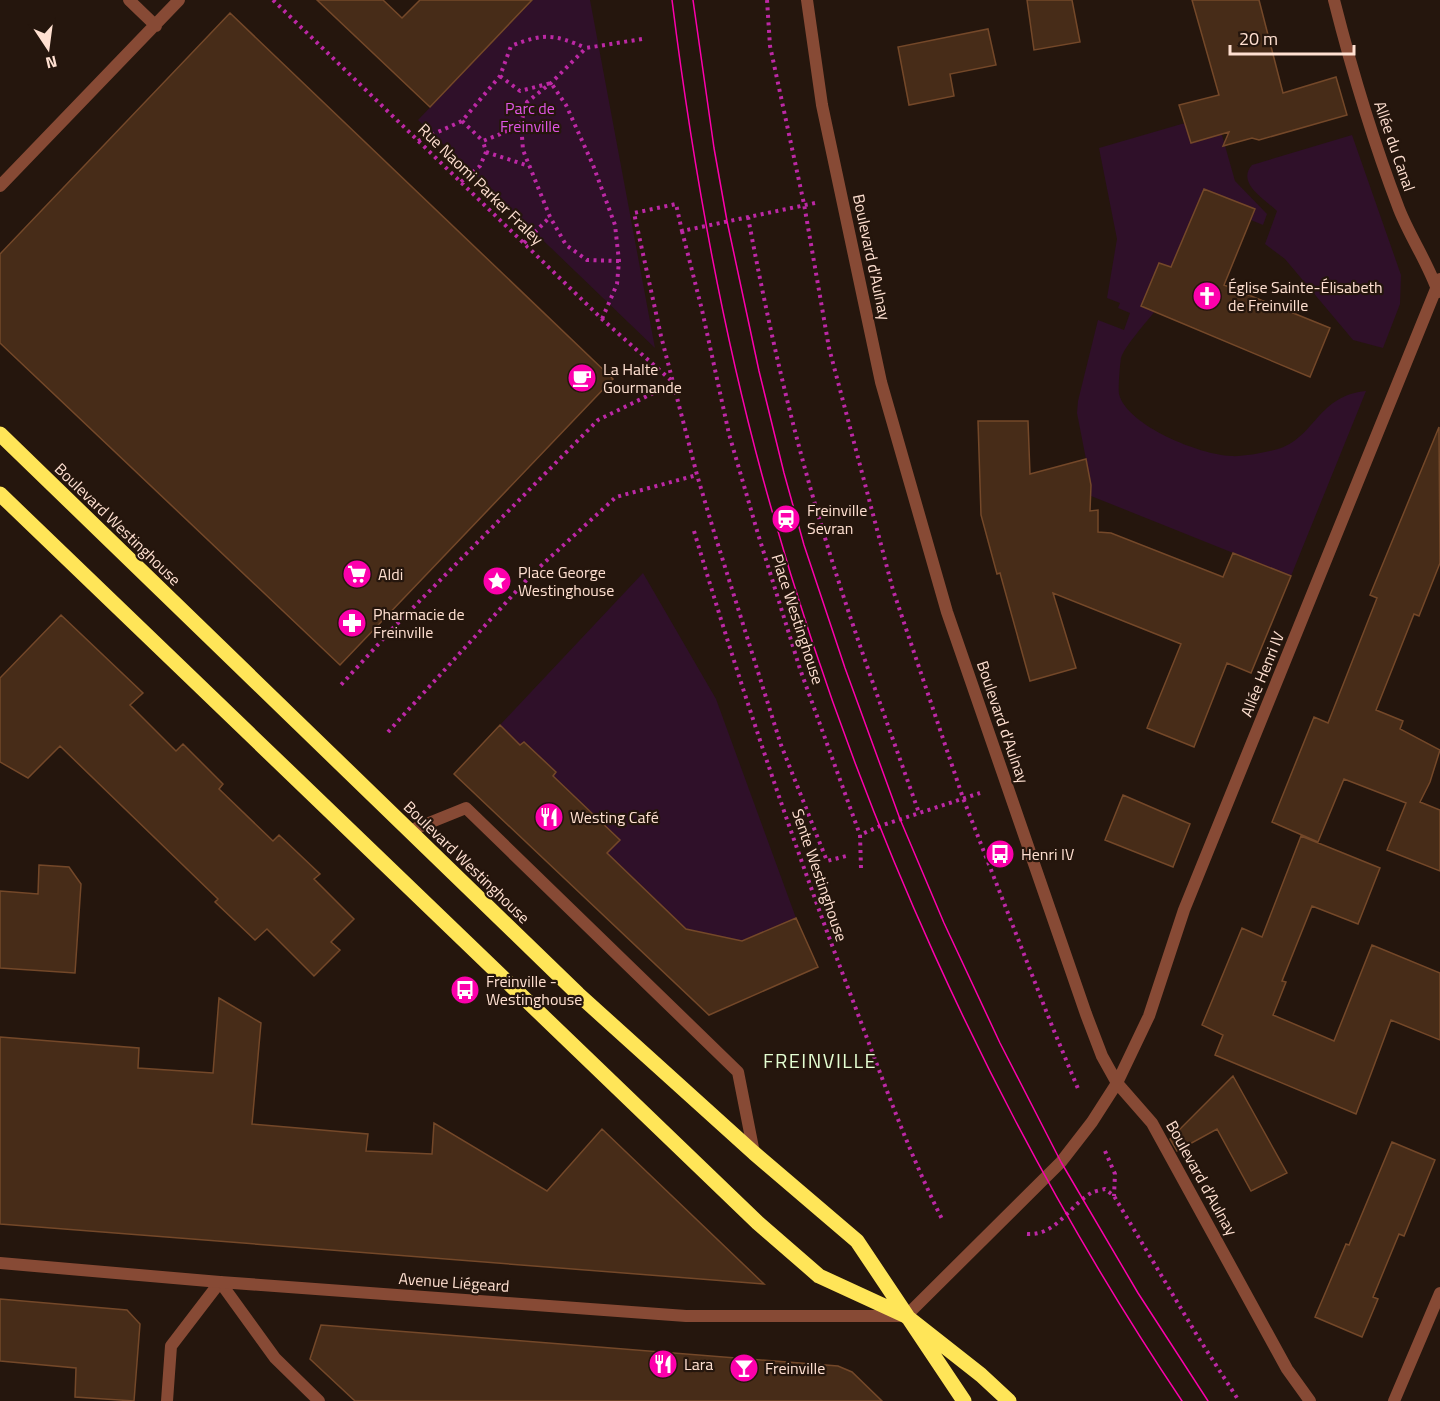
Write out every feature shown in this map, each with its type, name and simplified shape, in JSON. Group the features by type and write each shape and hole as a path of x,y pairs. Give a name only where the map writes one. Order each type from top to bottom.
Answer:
{"main road":[{"name":"Boulevard Westinghouse","path":"0,434 578,994 754,1153 857,1242 964,1401"},
{"name":"Boulevard Westinghouse","path":"0,494 758,1224 819,1276 906,1316 981,1375 1009,1401"}],"street":[{"path":"129,0 156,26"},
{"path":"0,186 179,0"},
{"name":"Boulevard d'Aulnay","path":"807,0 822,105 881,382 947,612 1086,1014 1102,1056 1116,1083 1152,1123 1287,1369 1310,1401"},
{"name":"Allée du Canal","path":"1334,0 1352,71 1400,212 1439,287"},
{"name":"Allée Henri IV","path":"906,1316 1061,1162 1092,1122 1116,1083 1149,1016 1184,910 1439,287"},
{"path":"409,831 466,808 738,1072 754,1153"},
{"name":"Avenue Liégeard","path":"0,1263 220,1282 686,1316 906,1316"},
{"path":"167,1401 171,1346 220,1282 275,1358 320,1401"},
{"path":"1394,1401 1440,1293"}],"path":[{"name":"Rue Naomi Parker Fraley","path":"273,0 602,319 674,383"},
{"path":"418,141 462,121 500,76 511,46 535,36 564,38 586,48 642,39"},
{"path":"586,48 551,83 527,102 521,123 524,150 550,217 566,245 587,260 619,261"},
{"path":"500,76 520,91 551,83"},
{"path":"551,83 566,105 615,225 619,261 617,284 602,319"},
{"path":"461,182 480,166 486,152 483,141 462,121"},
{"path":"483,141 521,123"},
{"path":"486,152 529,166"},
{"path":"682,231 842,198"},
{"name":"Place Westinghouse","path":"674,383 634,213 676,204 729,434 800,669 860,835 861,868"},
{"path":"524,243 550,217"},
{"path":"748,217 763,296 820,521 860,646 919,813"},
{"path":"340,686 394,627 598,420 674,383 697,475 781,745 828,861 850,855"},
{"path":"388,732 532,574 616,497 697,475"},
{"name":"Sente Westinghouse","path":"694,531 734,665 812,892 902,1130 942,1219"},
{"path":"860,835 880,826 1008,784"},
{"path":"1092,1122 1115,1174 1114,1196"},
{"path":"1007,1215 1020,1231 1028,1235 1040,1234 1055,1226 1092,1192 1105,1188 1114,1196 1239,1401"}],"green space":[{"name":"Parc de Freinville","path":"533,0 590,0 655,348 418,120"},
{"path":"1216,114 1235,181 1267,214 1263,225 1251,220 1255,209 1188,274 1159,263 1153,277 1156,310 1123,353 1120,365 1119,394 1125,406 1136,417 1167,437 1202,450 1236,456 1281,448 1293,442 1337,400 1350,394 1366,391 1291,576 1091,496 1091,485 1077,413 1098,320 1124,330 1130,313 1118,308 1120,303 1107,298 1117,239 1099,148"},
{"path":"1352,135 1401,275 1400,304 1383,348 1353,340 1285,259 1265,244 1277,211 1254,190 1247,178 1252,165"},
{"path":"643,573 716,699 796,918 727,948 701,943 607,853 620,840 553,776 556,772 525,742 520,745 500,725"}],"building":[{"path":"317,0 383,0 402,18 420,0 532,0 430,107"},
{"path":"1027,0 1072,0 1080,42 1034,50"},
{"path":"1192,0 1259,0 1283,93 1336,77 1347,115 1259,140 1252,138 1223,146 1229,132 1191,143 1179,105 1219,95"},
{"path":"230,13 613,379 340,665 0,343 0,254"},
{"path":"988,29 996,65 950,74 954,96 909,105 898,47"},
{"name":"Église Sainte-Élisabeth de Freinville","path":"1204,189 1255,209 1224,285 1330,328 1310,377 1141,306 1159,263 1171,267"},
{"path":"978,421 1028,421 1030,474 1086,459 1091,485 1090,511 1098,510 1098,532 1111,533 1223,577 1233,553 1291,576 1251,673 1227,663 1194,747 1147,728 1181,644 1053,593 1076,668 1030,681 1000,573 997,574 981,515"},
{"path":"1439,427 1440,563 1419,616 1414,614 1376,710 1403,721 1400,729 1440,750 1430,782 1420,802 1440,810 1440,871 1387,850 1406,803 1344,779 1318,842 1272,822 1314,717 1328,723 1377,598 1370,595"},
{"path":"61,615 143,693 130,705 176,751 183,744 223,784 219,789 273,841 279,835 320,874 314,879 354,919 331,942 340,950 314,976 267,929 255,940 215,902 218,899 60,746 28,778 0,762 0,678"},
{"path":"500,725 520,745 524,742 556,772 553,776 620,840 607,853 686,929 742,941 796,918 818,967 709,1015 454,774"},
{"path":"1123,795 1190,824 1173,867 1105,840"},
{"path":"1301,836 1380,868 1358,924 1312,906 1282,981 1286,982 1273,1015 1334,1041 1372,945 1440,973 1440,1040 1391,1020 1356,1114 1215,1055 1223,1035 1202,1025 1242,928 1262,937"},
{"path":"39,865 69,867 81,884 75,973 0,968 0,891 38,894"},
{"path":"219,998 261,1023 252,1124 368,1134 366,1151 432,1154 434,1123 547,1191 602,1129 764,1284 0,1224 0,1037 139,1048 138,1068 213,1073"},
{"path":"1233,1076 1287,1173 1251,1191 1217,1129 1177,1151 1170,1139"},
{"path":"1392,1142 1435,1160 1404,1236 1399,1234 1373,1297 1378,1299 1362,1337 1315,1317 1346,1244 1349,1245"},
{"path":"0,1299 127,1310 140,1324 134,1401 75,1397 76,1368 0,1361"},
{"path":"321,1325 838,1366 852,1372 882,1401 355,1401 310,1359"}],"tram line":[{"path":"672,0 698,180 733,358 762,475 798,597 839,718 884,837 934,955 990,1070 1049,1183 1113,1294 1182,1401"},
{"path":"693,0 727,221 759,371 784,473 804,545 845,668 900,819 944,923 1000,1043 1061,1162 1138,1293 1208,1401"}],"place":[{"name":"Église Sainte-Élisabeth de Freinville","path":"1207,296"},
{"name":"La Halte Gourmande","path":"582,378"},
{"name":"Freinville Sevran","path":"786,519"},
{"name":"Aldi","path":"357,574"},
{"name":"Place George Westinghouse","path":"497,581"},
{"name":"Pharmacie de Freinville","path":"352,623"},
{"name":"Westing Café","path":"549,817"},
{"name":"Henri IV","path":"1000,854"},
{"name":"Freinville - Westinghouse","path":"465,990"},
{"name":"Lara","path":"663,1364"},
{"name":"Freinville","path":"744,1368"}],"district":[{"name":"FREINVILLE","path":"820,1061"}]}
